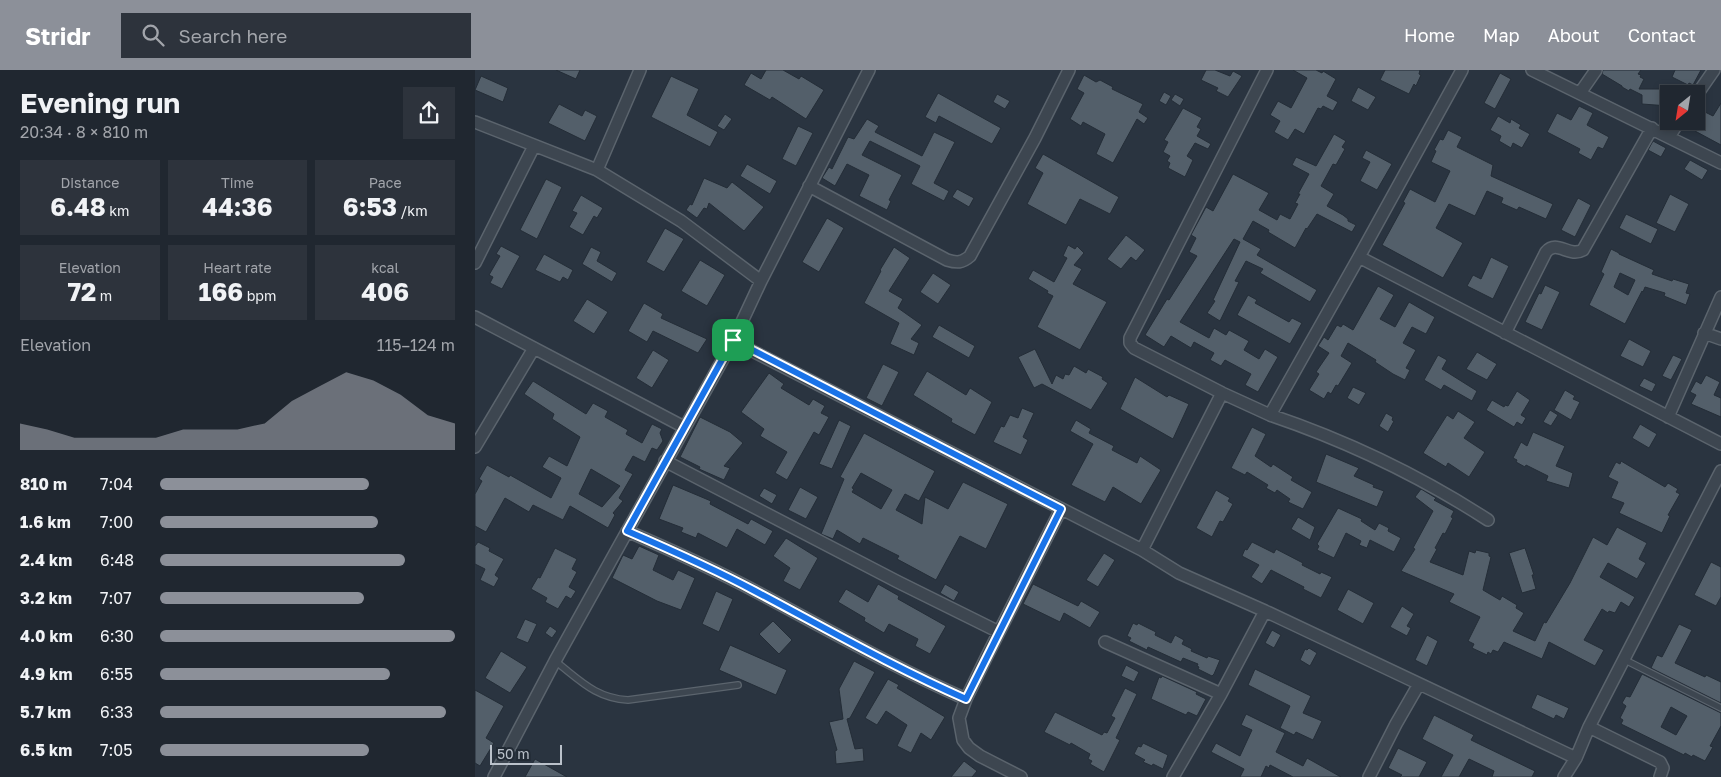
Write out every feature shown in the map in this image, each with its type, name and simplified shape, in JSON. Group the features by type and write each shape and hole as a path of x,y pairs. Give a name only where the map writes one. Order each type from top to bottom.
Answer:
{"street":[{"path":"597,170 640,70"},
{"path":"494,777 555,660 733,340 761,281 869,70"},
{"path":"809,186 947,260 955,263 963,262 970,256 1035,138 1069,70"},
{"path":"1267,70 1130,338 1130,343 1134,348 1223,393 1270,415 1340,441 1403,471 1455,498 1488,520"},
{"path":"1270,415 1462,70"},
{"path":"1532,70 1721,163"},
{"path":"1580,94 1596,70"},
{"path":"1704,85 1715,70"},
{"path":"475,122 597,170 681,221 761,281"},
{"path":"1505,333 1550,247 1556,246 1573,253 1579,253 1583,250 1652,128"},
{"path":"1669,137 1673,130"},
{"path":"475,263 534,146"},
{"path":"1359,257 1721,444"},
{"path":"1668,417 1721,297"},
{"path":"475,317 684,427"},
{"path":"1704,333 1721,339"},
{"path":"733,340 1142,550 1179,573 1265,611 1576,758"},
{"path":"475,447 533,348"},
{"path":"1142,550 1223,393"},
{"path":"665,461 898,582 999,632"},
{"path":"1564,777 1576,758 1589,727 1721,471"},
{"path":"1021,777 969,748 963,740 959,718 966,699 1061,509"},
{"path":"627,531 675,551 873,655 966,699"},
{"path":"1173,777 1221,694 1265,611"},
{"path":"1105,642 1221,694"},
{"path":"1369,777 1419,684"},
{"path":"1589,727 1660,762 1663,768 1660,777"}],"lane":[{"path":"555,660 586,686 617,699 628,700 738,685"},
{"path":"1625,660 1721,708"}],"building":[{"path":"556,70 580,70 576,79"},
{"path":"766,70 783,70 799,79 801,76 824,90 806,119 772,97 770,100 744,85 751,73 761,79"},
{"path":"1206,70 1215,70 1230,76 1233,71 1242,76 1228,97 1216,91 1218,88 1201,80"},
{"path":"1293,70 1316,70 1322,73 1323,71 1336,79 1327,96 1338,102 1333,111 1323,106 1321,109 1318,108 1304,134 1295,129 1288,140 1274,132 1280,121 1270,115 1278,101 1291,108 1307,78"},
{"path":"1385,70 1420,70 1419,74 1421,75 1416,86 1414,84 1409,94 1380,80"},
{"path":"1603,70 1641,70 1638,74 1644,79 1639,89 1660,89 1660,105 1642,104 1642,95 1630,89 1629,91 1602,74"},
{"path":"1675,70 1701,70 1693,85 1689,83 1688,85 1672,77"},
{"path":"1500,73 1511,79 1495,109 1484,103"},
{"path":"1084,75 1096,82 1100,80 1113,87 1112,89 1143,104 1139,112 1148,118 1144,124 1137,119 1113,163 1096,154 1105,134 1083,122 1081,126 1070,119 1084,93 1077,89"},
{"path":"481,76 508,88 503,102 475,90"},
{"path":"671,76 699,89 687,115 718,132 710,147 651,117"},
{"path":"1358,87 1376,97 1368,110 1351,101"},
{"path":"1164,92 1171,96 1166,105 1159,101"},
{"path":"938,93 1001,128 992,144 939,116 936,123 925,117"},
{"path":"997,94 1010,101 1005,109 993,102"},
{"path":"1175,94 1184,99 1180,106 1171,100"},
{"path":"1721,103 1721,145 1695,131 1705,130 1705,112 1713,116"},
{"path":"559,104 582,116 585,110 597,116 585,141 548,123"},
{"path":"1579,106 1593,113 1587,125 1609,137 1603,149 1598,147 1591,160 1578,153 1580,149 1547,132 1557,113 1571,120"},
{"path":"1183,108 1202,118 1197,127 1201,129 1197,136 1211,144 1208,149 1195,143 1187,156 1193,160 1185,177 1168,168 1170,163 1167,161 1170,156 1163,152 1168,142 1164,140"},
{"path":"725,114 732,119 724,130 717,126"},
{"path":"1498,116 1510,123 1511,119 1521,125 1519,128 1530,134 1522,148 1513,143 1511,148 1499,141 1501,136 1490,130"},
{"path":"867,119 879,126 875,132 922,156 934,132 955,142 934,183 949,191 944,201 911,184 920,166 870,141 862,155 902,175 889,200 891,201 887,210 859,196 869,175 847,164 835,186 822,178 829,167 832,169 848,137 854,139"},
{"path":"798,126 813,133 796,166 782,159"},
{"path":"1448,130 1462,137 1457,147 1493,165 1491,176 1553,204 1546,219 1519,207 1517,210 1501,203 1503,198 1487,191 1475,216 1449,204 1436,228 1463,243 1443,278 1382,245 1405,203 1403,202 1410,189 1435,202 1450,171 1431,162 1436,151 1434,150 1440,139 1443,140"},
{"path":"1334,134 1346,141 1342,147 1345,149 1336,165 1333,164 1321,186 1334,194 1327,206 1356,225 1352,232 1317,214 1306,228 1295,248 1253,221 1243,239 1261,249 1257,255 1317,290 1310,302 1260,273 1263,269 1246,261 1235,281 1239,282 1220,321 1207,313 1215,301 1213,300 1240,242 1234,239 1180,322 1209,338 1214,328 1226,335 1229,330 1249,341 1244,350 1259,359 1265,349 1278,357 1258,392 1245,385 1251,374 1225,360 1221,366 1210,360 1214,353 1194,342 1191,348 1171,336 1164,347 1145,335 1197,256 1189,252 1196,238 1191,235 1206,207 1213,211 1233,174 1269,193 1259,210 1277,220 1280,214 1290,219 1298,204 1295,203 1300,194 1298,194 1309,174 1292,165 1296,157 1316,166"},
{"path":"1653,141 1666,148 1661,157 1648,150"},
{"path":"1366,150 1392,164 1377,190 1360,181 1370,162 1362,158"},
{"path":"1043,154 1119,197 1110,214 1080,199 1066,225 1027,204 1043,173 1035,168"},
{"path":"1690,160 1708,170 1702,180 1684,169"},
{"path":"747,164 777,181 770,194 740,176"},
{"path":"704,178 727,188 732,182 764,207 744,231 709,203 707,209 704,208 697,218 686,210 690,204 692,205"},
{"path":"546,179 562,187 537,239 520,230"},
{"path":"957,189 974,198 969,207 952,197"},
{"path":"1670,194 1689,204 1675,232 1656,223"},
{"path":"581,195 603,208 597,218 594,216 583,235 569,227 577,213 572,211"},
{"path":"1578,198 1591,205 1575,237 1561,230"},
{"path":"1626,214 1658,229 1651,244 1619,228"},
{"path":"827,218 844,228 819,272 802,262"},
{"path":"665,228 684,239 664,272 646,262"},
{"path":"1126,235 1145,250 1136,261 1131,257 1121,269 1107,259"},
{"path":"1068,245 1075,249 1077,246 1084,253 1074,265 1082,269 1073,284 1107,302 1080,350 1037,327 1053,296 1028,279 1033,270 1054,282 1067,258 1063,256"},
{"path":"501,246 520,256 502,289 490,283 493,277 489,275 500,256 496,254"},
{"path":"591,247 601,252 597,261 617,273 612,282 582,264"},
{"path":"894,247 910,258 889,291 903,299 898,308 922,325 911,339 919,343 914,355 890,344 899,323 864,303"},
{"path":"1611,249 1654,270 1652,274 1672,281 1673,279 1689,284 1686,293 1690,294 1686,305 1664,296 1665,293 1645,287 1625,324 1589,305 1604,274 1601,272","holes":["1620,273 1635,280 1628,295 1614,287"]},
{"path":"544,254 573,270 568,280 563,277 560,282 535,270"},
{"path":"1491,257 1509,266 1493,299 1467,286 1473,275 1481,279"},
{"path":"700,260 725,275 707,306 681,291"},
{"path":"933,273 951,285 938,304 920,292"},
{"path":"1545,285 1560,292 1542,330 1525,322"},
{"path":"1378,286 1394,295 1380,319 1395,327 1409,302 1435,317 1426,334 1412,327 1403,343 1416,350 1406,368 1410,370 1405,380 1393,374 1375,362 1376,360 1348,343 1341,356 1352,363 1338,386 1336,385 1331,394 1328,392 1324,399 1309,390 1319,374 1316,372 1329,353 1318,346 1324,337 1328,340 1337,325 1341,327 1343,324 1353,330"},
{"path":"1248,295 1257,300 1255,303 1289,322 1292,318 1302,323 1290,344 1237,315"},
{"path":"587,299 608,312 594,334 573,321"},
{"path":"644,303 663,314 661,318 707,339 698,353 653,331 647,342 628,331"},
{"path":"939,325 975,346 969,358 932,337"},
{"path":"1629,339 1651,351 1643,367 1620,356"},
{"path":"1035,349 1052,384 1056,375 1063,379 1065,374 1069,375 1074,366 1086,373 1088,369 1103,377 1102,379 1108,383 1091,410 1042,384 1034,388 1018,357"},
{"path":"653,350 669,360 652,388 636,378"},
{"path":"1477,352 1497,364 1487,380 1466,369"},
{"path":"1438,355 1447,360 1442,369 1477,391 1472,401 1444,385 1441,390 1424,380"},
{"path":"1673,355 1682,359 1671,380 1662,376"},
{"path":"883,364 899,372 882,406 866,398"},
{"path":"927,371 966,395 970,388 992,402 975,435 951,422 952,419 913,395"},
{"path":"769,373 784,384 781,388 809,405 813,399 825,406 821,413 829,417 819,435 814,432 787,480 775,473 787,452 760,436 764,429 741,412"},
{"path":"1706,375 1720,382 1714,395 1721,398 1721,417 1691,404 1696,395 1690,392 1696,381 1701,384"},
{"path":"1135,377 1167,397 1169,395 1189,404 1173,439 1120,409"},
{"path":"1644,378 1656,384 1652,392 1639,386"},
{"path":"533,381 586,414 593,403 608,411 605,417 628,430 626,434 642,443 652,424 662,429 660,433 663,441 657,450 652,448 645,462 633,456 625,470 633,474 619,498 623,501 613,513 615,515 608,528 570,506 563,520 533,505 529,512 505,498 486,532 475,526 475,494 482,481 479,479 487,465 509,477 510,475 551,498 561,478 542,467 549,456 567,466 580,437 552,419 554,414 524,394","holes":["591,469 620,486 602,507 579,494"]},
{"path":"1353,387 1366,393 1359,405 1347,398"},
{"path":"1565,390 1575,396 1573,399 1580,402 1571,420 1554,410"},
{"path":"1517,391 1530,400 1521,415 1526,418 1522,425 1517,422 1514,427 1486,410 1492,400 1504,407 1505,405 1508,406"},
{"path":"1022,408 1034,413 1023,437 1028,440 1021,455 993,442 1001,426 1004,427 1010,415 1018,418"},
{"path":"1550,410 1558,415 1551,426 1543,422"},
{"path":"1458,411 1475,422 1464,438 1485,452 1469,477 1448,463 1446,467 1423,453 1447,415 1453,419"},
{"path":"1386,413 1393,417 1392,420 1394,421 1388,432 1379,426"},
{"path":"700,417 730,432 743,443 724,466 730,468 724,480 699,469 700,467 680,457"},
{"path":"839,420 851,426 832,469 819,464"},
{"path":"1076,420 1091,429 1089,433 1114,446 1112,450 1137,463 1140,456 1161,470 1141,504 1113,487 1105,502 1071,485 1093,444 1070,431"},
{"path":"1640,424 1657,434 1649,448 1632,438"},
{"path":"1252,427 1266,434 1255,456 1271,467 1273,464 1293,477 1291,480 1312,492 1303,509 1288,502 1290,499 1277,490 1275,493 1266,488 1268,485 1247,472 1245,475 1231,468"},
{"path":"1533,432 1565,446 1556,466 1573,473 1569,488 1546,481 1548,476 1526,465 1525,467 1513,458 1521,442 1527,446"},
{"path":"864,433 935,471 919,501 905,494 896,510 922,524 925,497 948,509 963,482 1008,504 986,549 960,536 936,580 897,559 899,556 863,538 860,544 837,530 833,539 821,534 844,479 840,477","holes":["861,473 892,490 881,509 852,492 854,489 852,488"]},
{"path":"1326,454 1359,468 1354,476 1384,491 1377,507 1316,482"},
{"path":"1621,461 1665,487 1668,483 1678,489 1676,492 1680,494 1668,515 1670,516 1662,533 1619,513 1624,503 1611,498 1618,482 1608,477 1616,462 1620,464"},
{"path":"673,485 711,501 710,504 748,524 751,519 773,531 765,545 737,529 727,548 698,533 696,538 681,532 683,528 659,519"},
{"path":"800,487 818,497 806,519 788,510"},
{"path":"764,488 777,495 772,504 759,496"},
{"path":"1421,489 1436,498 1434,500 1454,511 1451,517 1453,518 1435,548 1437,549 1430,562 1463,575 1469,551 1475,553 1476,550 1489,553 1491,557 1483,590 1500,600 1502,596 1517,605 1516,608 1524,613 1513,631 1535,641 1544,622 1546,623 1570,583 1593,537 1607,545 1617,527 1647,543 1639,559 1646,563 1637,579 1608,563 1600,577 1635,597 1629,607 1621,602 1615,613 1609,611 1608,613 1602,609 1584,640 1604,650 1595,666 1549,642 1542,659 1504,642 1498,652 1493,650 1491,654 1488,652 1487,655 1472,648 1474,644 1468,641 1480,617 1449,602 1454,594 1401,571 1415,549 1413,548 1433,511 1415,497"},
{"path":"1216,490 1230,498 1228,501 1233,504 1223,522 1220,521 1212,537 1196,528"},
{"path":"1338,508 1362,519 1361,521 1375,530 1379,523 1389,528 1388,531 1401,538 1394,552 1370,540 1367,548 1359,545 1361,541 1346,533 1334,558 1317,550 1319,546 1317,544"},
{"path":"1298,517 1315,527 1310,540 1291,529"},
{"path":"786,538 818,558 800,590 783,581 790,568 773,556"},
{"path":"478,542 490,548 489,551 504,559 495,575 499,578 494,587 480,580 485,569 475,564 475,546"},
{"path":"1252,542 1274,553 1276,549 1320,574 1321,572 1332,577 1321,598 1271,570 1262,584 1251,577 1259,565 1242,556 1245,549 1247,550"},
{"path":"639,546 659,555 653,570 673,580 678,570 695,578 681,610 657,601 612,578 623,555 632,559"},
{"path":"555,548 577,559 572,569 577,572 569,587 576,591 571,599 566,596 558,609 545,602 547,598 531,589 538,577 540,578"},
{"path":"1525,548 1534,575 1532,575 1536,589 1522,593 1509,553"},
{"path":"1104,553 1115,560 1098,587 1086,580"},
{"path":"1711,562 1721,567 1721,597 1716,606 1694,595"},
{"path":"878,584 899,596 898,599 946,626 930,654 915,646 918,639 889,624 884,633 864,621 865,618 838,602 846,589 868,602"},
{"path":"945,584 959,592 954,601 940,593"},
{"path":"1033,584 1078,606 1081,601 1100,612 1090,628 1064,613 1060,622 1023,604"},
{"path":"1348,589 1374,603 1363,624 1337,610"},
{"path":"716,591 733,599 719,632 702,624"},
{"path":"1402,606 1414,614 1407,626 1411,628 1407,636 1390,627"},
{"path":"525,619 537,624 528,643 516,638"},
{"path":"773,621 792,640 779,654 759,634"},
{"path":"1133,623 1137,625 1138,623 1156,632 1155,635 1171,643 1175,635 1184,640 1182,644 1192,649 1191,651 1207,658 1208,656 1220,660 1214,674 1212,676 1198,669 1198,664 1183,658 1181,662 1148,647 1147,650 1129,641 1131,638 1127,636"},
{"path":"1679,624 1692,630 1675,663 1721,682 1721,703 1651,668 1657,655 1662,657"},
{"path":"550,626 557,631 552,638 545,633"},
{"path":"1272,630 1281,635 1274,648 1265,643"},
{"path":"1427,635 1438,641 1427,666 1415,660"},
{"path":"730,645 787,670 776,695 719,670"},
{"path":"1309,648 1317,653 1310,666 1300,660 1305,649"},
{"path":"501,651 527,667 510,693 485,678"},
{"path":"854,661 875,672 850,718 847,719 855,749 863,748 864,761 836,764 835,751 837,750 829,722 843,719 839,689"},
{"path":"1126,665 1139,672 1134,682 1121,676"},
{"path":"1255,669 1311,696 1303,713 1322,721 1313,740 1296,732 1294,735 1280,728 1290,706 1248,685"},
{"path":"1642,674 1721,713 1721,726 1710,746 1713,747 1705,761 1693,755 1692,757 1685,753 1684,755 1621,724 1623,720 1620,718 1626,706 1622,703 1626,696 1630,697","holes":["1671,707 1687,716 1676,735 1661,727"]},
{"path":"1162,676 1197,692 1196,694 1206,699 1197,716 1188,712 1186,715 1151,699 1159,677 1161,678"},
{"path":"888,679 899,685 897,688 945,717 931,740 921,733 911,753 897,746 907,725 886,711 877,725 865,718"},
{"path":"1125,688 1137,694 1116,738 1120,740 1104,772 1090,764 1092,761 1088,759 1090,754 1071,743 1070,745 1044,732 1055,712 1102,735 1104,732 1107,733 1115,718 1111,716"},
{"path":"475,690 504,706 486,738 494,743 480,766 475,763"},
{"path":"1537,694 1569,708 1564,719 1556,715 1554,719 1531,708"},
{"path":"1246,714 1285,733 1276,752 1303,766 1307,758 1341,777 1293,777 1270,765 1269,768 1266,766 1261,777 1240,777 1244,769 1211,752 1216,743 1240,756 1252,730 1241,725"},
{"path":"1434,715 1474,735 1471,740 1535,771 1532,777 1492,777 1494,771 1469,759 1459,777 1441,777 1453,755 1422,739"},
{"path":"1143,743 1168,755 1163,769 1143,762 1145,760 1134,754 1138,746 1141,747"},
{"path":"1398,748 1427,762 1419,777 1400,777 1402,775 1388,768"},
{"path":"535,759 567,777 525,777"},
{"path":"964,761 977,771 972,777 951,777"}],"route":[{"path":"733,340 1061,509 966,699 904,671 754,590 675,551 627,531 733,340"}]}
